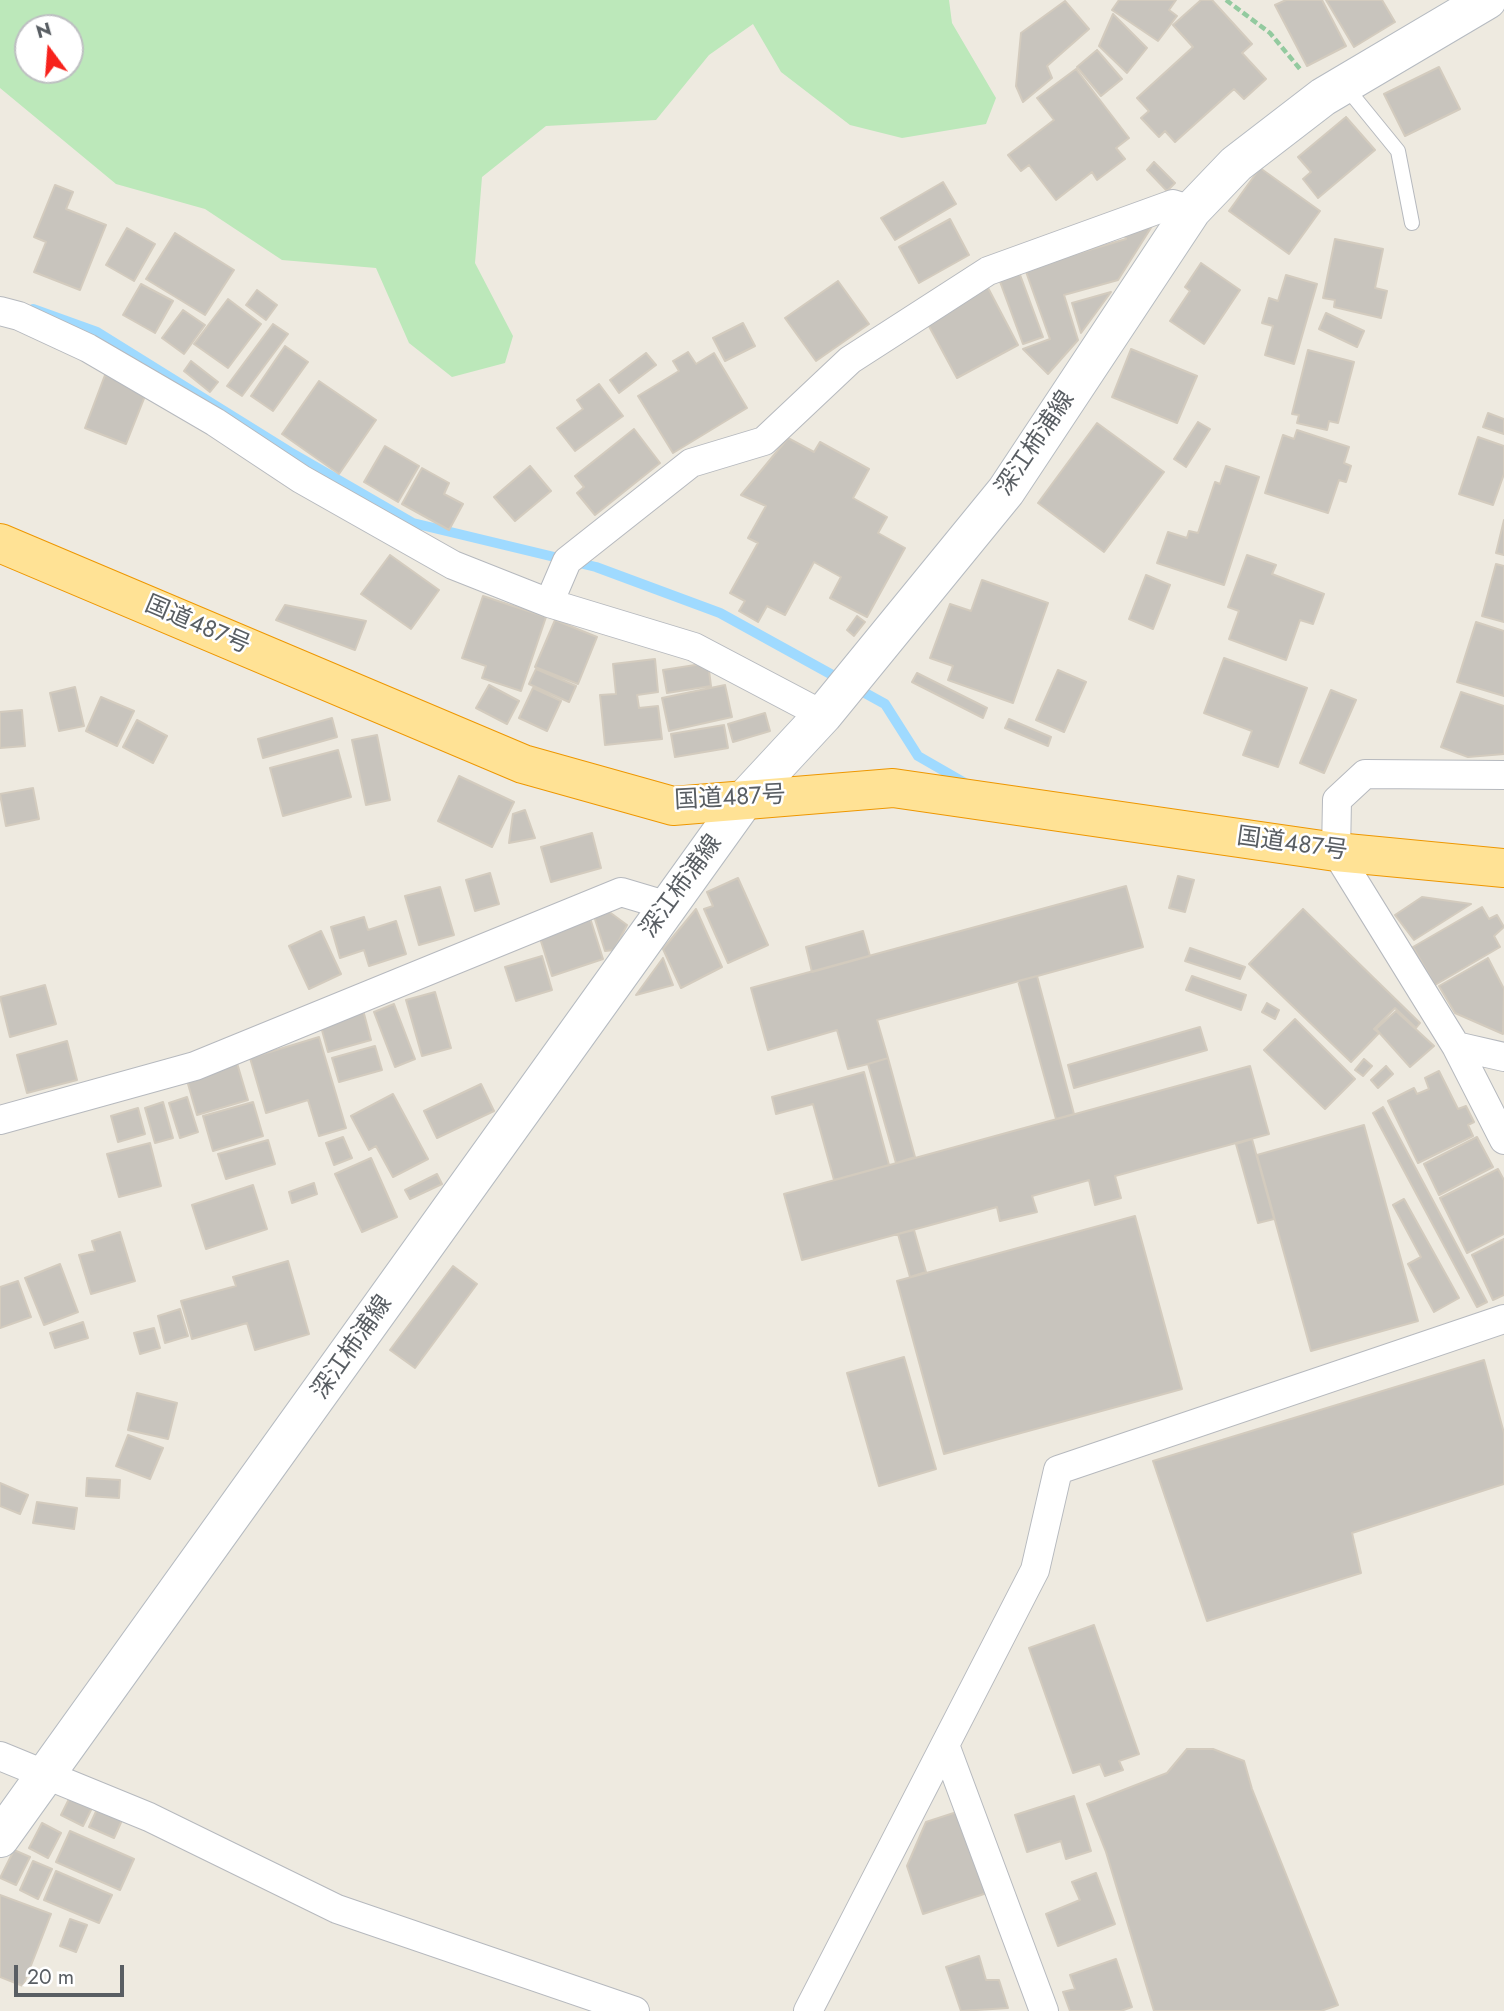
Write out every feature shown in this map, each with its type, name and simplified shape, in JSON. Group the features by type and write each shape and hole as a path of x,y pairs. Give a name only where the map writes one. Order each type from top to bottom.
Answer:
{"highway":[{"name":"国道487号","path":"0,543 523,764 673,806 893,788 1336,852 1504,868"}],"main road":[{"name":"深江柿浦線","path":"0,1838 746,799 829,708 1006,491 1192,210 1236,164 1334,91 1487,0"}],"street":[{"path":"549,603 567,561 691,463 764,441 850,360 988,271 1173,204 1192,210"},
{"path":"0,311 19,316 88,348 215,422 301,480 441,558 549,603 695,647 829,708"},
{"path":"1504,775 1364,774 1337,800 1336,852 1456,1046 1504,1140"},
{"path":"0,1120 195,1066 621,892 668,906"},
{"path":"1456,1046 1504,1057"},
{"path":"808,2011 1035,1570 1058,1470 1504,1319"},
{"path":"945,1745 1044,2011"},
{"path":"0,1756 149,1817 337,1909 635,2011"}],"lane":[{"path":"1334,91 1398,151 1412,223"}],"path":[{"path":"1226,0 1270,33 1334,91"}],"green space":[{"path":"0,0 949,0 952,23 996,98 986,124 902,138 850,125 781,72 753,24 709,55 656,120 546,126 482,177 475,263 513,336 505,363 452,377 409,343 376,268 282,260 205,209 116,184 0,88"}],"building":[{"path":"1119,0 1176,0 1169,10 1177,16 1158,41 1112,10"},
{"path":"1201,0 1212,0 1252,44 1242,53 1266,79 1244,99 1234,89 1175,142 1165,131 1159,137 1141,118 1149,111 1137,98 1193,47 1173,25"},
{"path":"1286,0 1322,0 1346,46 1307,66 1275,5"},
{"path":"1326,0 1382,0 1395,22 1354,47"},
{"path":"1065,1 1089,29 1047,66 1052,78 1023,102 1016,86 1021,33"},
{"path":"1113,14 1147,48 1127,73 1099,46"},
{"path":"1097,50 1122,79 1101,96 1077,67"},
{"path":"1439,67 1460,109 1405,136 1384,94"},
{"path":"1076,69 1129,138 1116,148 1125,159 1097,180 1092,172 1056,200 1029,165 1021,171 1008,155 1054,120 1037,98"},
{"path":"1346,117 1375,150 1318,198 1303,179 1311,172 1298,157"},
{"path":"1154,162 1175,183 1167,191 1147,170"},
{"path":"1260,168 1320,211 1289,254 1229,211"},
{"path":"943,182 956,204 895,240 881,218"},
{"path":"55,185 73,192 66,209 106,225 80,290 34,272 46,242 34,237"},
{"path":"950,219 969,255 919,283 899,247"},
{"path":"1154,223 1118,280 1064,295 1078,340 1048,374 1023,349 1050,339 1025,269 1126,239 1123,232"},
{"path":"127,228 155,244 134,281 106,265"},
{"path":"175,233 234,270 205,315 146,279"},
{"path":"1335,239 1383,249 1375,288 1387,291 1381,318 1334,307 1335,300 1323,298"},
{"path":"1201,263 1240,290 1204,344 1170,321 1190,291 1185,287"},
{"path":"1019,272 1043,337 1023,344 999,279"},
{"path":"1286,275 1317,284 1294,364 1265,355 1273,326 1262,323 1269,298 1278,301"},
{"path":"838,281 869,324 816,361 785,318"},
{"path":"141,284 173,301 155,333 123,315"},
{"path":"986,284 1018,345 957,378 924,317"},
{"path":"257,290 277,305 266,320 246,305"},
{"path":"1111,292 1081,333 1072,303"},
{"path":"228,299 261,324 228,368 194,344"},
{"path":"183,310 205,325 184,354 162,338"},
{"path":"1326,313 1364,331 1357,347 1319,329"},
{"path":"743,323 755,346 725,361 713,338"},
{"path":"273,324 288,334 242,396 227,386"},
{"path":"285,346 308,362 273,411 251,396"},
{"path":"1131,349 1197,376 1177,423 1112,397"},
{"path":"1308,350 1354,362 1338,423 1329,421 1327,430 1297,423 1299,415 1292,414"},
{"path":"688,352 696,364 714,353 747,408 673,453 638,396 679,371 673,361"},
{"path":"646,353 656,365 619,393 610,380"},
{"path":"191,361 218,382 210,392 184,371"},
{"path":"105,375 147,391 126,444 85,428"},
{"path":"319,381 376,420 339,474 282,434"},
{"path":"599,384 623,416 575,451 557,428 583,409 577,400"},
{"path":"1488,413 1504,419 1504,434 1483,427"},
{"path":"1198,422 1210,429 1186,467 1174,459"},
{"path":"1097,423 1164,472 1104,552 1038,503"},
{"path":"634,429 660,463 595,515 577,493 584,487 575,476"},
{"path":"1297,430 1349,447 1344,463 1351,466 1346,482 1339,480 1328,513 1265,493 1283,435 1294,439"},
{"path":"1478,437 1504,446 1504,474 1493,505 1459,494"},
{"path":"788,438 814,452 820,442 869,469 853,498 887,517 878,533 905,548 867,617 830,598 841,577 814,562 785,615 767,606 758,622 739,611 745,601 730,593 758,543 748,538 766,506 741,495"},
{"path":"385,446 419,466 398,502 364,482"},
{"path":"530,466 551,491 515,521 494,497"},
{"path":"1226,466 1259,477 1224,585 1157,563 1168,532 1187,538 1189,531 1198,533 1215,482 1220,484"},
{"path":"422,468 449,483 444,494 463,504 449,530 402,504"},
{"path":"1504,520 1504,555 1496,553"},
{"path":"390,555 439,590 411,629 361,594"},
{"path":"1247,555 1276,565 1272,574 1324,594 1313,624 1300,620 1286,660 1229,639 1239,611 1228,607"},
{"path":"1496,564 1504,566 1504,622 1482,616"},
{"path":"1146,575 1170,585 1153,629 1129,619"},
{"path":"982,580 1048,603 1013,703 948,680 953,666 930,658 950,604 971,611"},
{"path":"483,596 546,617 521,691 482,678 486,666 462,658"},
{"path":"285,605 366,621 355,650 276,620"},
{"path":"857,616 865,622 854,636 847,630"},
{"path":"555,620 597,637 578,684 535,667"},
{"path":"1476,622 1504,631 1504,696 1457,682"},
{"path":"1224,658 1307,688 1278,767 1243,755 1252,731 1204,713"},
{"path":"655,659 658,692 637,695 639,708 658,706 662,739 605,745 600,695 616,694 613,664"},
{"path":"708,663 711,686 667,693 663,670"},
{"path":"536,669 576,686 569,702 529,684"},
{"path":"1058,670 1086,682 1064,732 1036,720"},
{"path":"917,673 987,708 983,718 912,682"},
{"path":"489,685 519,701 507,724 476,708"},
{"path":"725,685 732,717 669,731 662,698"},
{"path":"75,687 84,726 59,731 50,693"},
{"path":"533,688 561,701 547,731 519,718"},
{"path":"1331,690 1356,700 1324,773 1300,763"},
{"path":"1461,692 1504,706 1504,754 1468,757 1441,747"},
{"path":"101,697 134,711 117,746 86,731"},
{"path":"22,710 25,746 0,748 0,712"},
{"path":"765,713 770,731 733,742 728,724"},
{"path":"332,718 337,737 263,758 258,739"},
{"path":"1009,719 1051,737 1048,746 1005,728"},
{"path":"137,720 167,736 153,763 123,747"},
{"path":"724,725 728,748 675,757 671,734"},
{"path":"377,735 390,800 366,805 352,740"},
{"path":"338,750 351,797 283,816 270,768"},
{"path":"459,776 514,802 492,847 438,821"},
{"path":"33,788 39,819 6,826 0,794"},
{"path":"525,810 535,838 509,843 513,814"},
{"path":"592,833 601,868 551,882 541,847"},
{"path":"490,873 499,904 475,911 466,880"},
{"path":"1178,876 1194,880 1185,912 1169,908"},
{"path":"738,878 768,945 728,963 704,909 713,906 707,892"},
{"path":"1126,886 1143,947 877,1020 888,1058 868,1064 848,1069 837,1030 768,1050 751,988"},
{"path":"440,887 454,935 419,945 405,896"},
{"path":"1422,897 1471,904 1414,940 1395,915"},
{"path":"1482,907 1489,919 1497,915 1504,927 1494,936 1500,947 1435,985 1413,947"},
{"path":"696,909 722,967 681,988 663,949"},
{"path":"1303,909 1420,1023 1416,1028 1395,1008 1374,1029 1379,1033 1351,1062 1249,964"},
{"path":"608,911 627,925 614,950 605,951 594,916"},
{"path":"364,917 368,930 396,921 406,954 369,966 364,950 340,958 331,927"},
{"path":"590,918 603,959 552,976 539,935"},
{"path":"321,931 341,974 309,989 289,946"},
{"path":"863,931 870,956 812,972 806,947"},
{"path":"1190,948 1245,967 1240,979 1185,961"},
{"path":"542,956 552,990 516,1001 505,967"},
{"path":"663,958 673,985 636,995"},
{"path":"1488,958 1504,989 1503,1034 1455,1013 1439,986"},
{"path":"1037,976 1074,1114 1056,1119 1018,981"},
{"path":"1192,976 1246,995 1241,1010 1186,990"},
{"path":"45,985 56,1024 10,1037 0,997"},
{"path":"435,992 451,1048 422,1056 406,1000"},
{"path":"1267,1003 1279,1010 1275,1019 1262,1012"},
{"path":"394,1004 415,1059 395,1067 374,1012"},
{"path":"363,1010 371,1040 328,1052 320,1023"},
{"path":"1396,1011 1434,1046 1410,1067 1376,1029"},
{"path":"1295,1019 1355,1079 1325,1109 1264,1050"},
{"path":"1200,1027 1207,1050 1074,1088 1068,1065"},
{"path":"319,1037 346,1128 319,1136 308,1100 266,1113 250,1058"},
{"path":"67,1041 77,1080 27,1093 17,1055"},
{"path":"375,1046 382,1070 339,1082 332,1058"},
{"path":"888,1058 915,1157 896,1163 868,1064"},
{"path":"1364,1059 1372,1066 1363,1076 1355,1070"},
{"path":"237,1063 248,1100 197,1115 186,1077"},
{"path":"1250,1066 1269,1134 1115,1176 1121,1198 1095,1205 1089,1180 1032,1196 1037,1212 1000,1221 997,1207 802,1260 784,1194"},
{"path":"1386,1066 1393,1074 1378,1088 1371,1080"},
{"path":"1439,1071 1458,1109 1466,1106 1474,1122 1468,1125 1473,1136 1418,1163 1388,1101 1414,1088 1417,1094 1429,1089 1425,1078"},
{"path":"864,1072 889,1165 834,1180 813,1104 776,1114 772,1097"},
{"path":"481,1084 494,1111 437,1138 424,1111"},
{"path":"393,1094 428,1159 393,1177 376,1146 369,1150 351,1116"},
{"path":"187,1097 198,1132 180,1138 169,1103"},
{"path":"163,1102 173,1138 155,1143 145,1108"},
{"path":"253,1102 263,1136 213,1151 203,1116"},
{"path":"1383,1107 1487,1302 1477,1307 1373,1113"},
{"path":"138,1108 145,1134 118,1142 111,1116"},
{"path":"1364,1125 1418,1321 1311,1351 1257,1155"},
{"path":"343,1137 352,1158 334,1165 326,1143"},
{"path":"1477,1137 1493,1167 1439,1195 1424,1164"},
{"path":"1252,1139 1274,1219 1258,1223 1236,1144"},
{"path":"268,1140 275,1164 226,1179 218,1154"},
{"path":"150,1143 161,1186 119,1197 107,1154"},
{"path":"371,1158 397,1217 362,1232 335,1174"},
{"path":"1498,1169 1504,1180 1504,1234 1467,1253 1440,1198"},
{"path":"437,1174 442,1184 410,1199 405,1190"},
{"path":"314,1183 317,1194 292,1203 289,1192"},
{"path":"253,1185 267,1229 206,1249 192,1205"},
{"path":"1404,1199 1459,1298 1434,1312 1408,1264 1421,1257 1393,1205"},
{"path":"1135,1216 1182,1389 944,1454 897,1281"},
{"path":"914,1230 926,1272 910,1277 898,1234"},
{"path":"120,1232 135,1281 91,1294 79,1255 95,1251 92,1241"},
{"path":"1504,1239 1504,1295 1493,1300 1472,1255"},
{"path":"288,1261 309,1334 255,1350 247,1323 192,1339 181,1301 236,1286 233,1277"},
{"path":"60,1264 78,1312 44,1325 25,1278"},
{"path":"453,1266 477,1284 415,1368 390,1350"},
{"path":"18,1281 31,1317 0,1328 0,1287"},
{"path":"180,1309 188,1336 165,1343 158,1316"},
{"path":"83,1322 88,1338 55,1348 50,1333"},
{"path":"154,1328 160,1348 140,1354 134,1333"},
{"path":"904,1357 936,1469 879,1486 847,1373"},
{"path":"1484,1360 1504,1433 1504,1484 1352,1533 1361,1573 1207,1621 1153,1461"},
{"path":"137,1393 177,1403 168,1439 128,1430"},
{"path":"128,1435 163,1448 150,1479 116,1466"},
{"path":"87,1478 120,1480 119,1498 86,1496"},
{"path":"0,1483 28,1495 20,1514 0,1506"},
{"path":"37,1502 77,1508 74,1529 33,1523"},
{"path":"1094,1625 1139,1754 1119,1761 1123,1770 1105,1776 1100,1764 1073,1773 1029,1648"},
{"path":"1187,1749 1213,1749 1244,1761 1252,1789 1338,2005 1321,2011 1154,2011 1106,1852 1087,1804 1167,1773"},
{"path":"71,1795 93,1806 83,1826 61,1815"},
{"path":"1074,1796 1091,1851 1066,1859 1061,1841 1027,1852 1015,1815"},
{"path":"98,1807 123,1818 114,1838 89,1827"},
{"path":"963,1810 990,1892 923,1914 907,1866 926,1822"},
{"path":"42,1823 61,1833 48,1858 29,1848"},
{"path":"70,1831 134,1859 120,1890 56,1862"},
{"path":"14,1850 30,1857 16,1885 0,1878"},
{"path":"33,1861 52,1869 38,1899 20,1890"},
{"path":"56,1871 112,1895 99,1923 44,1900"},
{"path":"1096,1873 1115,1924 1058,1946 1046,1914 1080,1900 1072,1882"},
{"path":"0,1895 51,1914 23,1986 0,1977"},
{"path":"70,1919 87,1925 76,1952 60,1946"},
{"path":"979,1956 986,1980 999,1980 1008,2008 961,2011 946,1967"},
{"path":"1116,1959 1132,2007 1121,2011 1070,2011 1063,1992 1075,1989 1070,1975"}],"waterway":[{"path":"33,309 97,332 290,452 413,523 596,567 720,613 885,704 918,756 965,783"}]}
